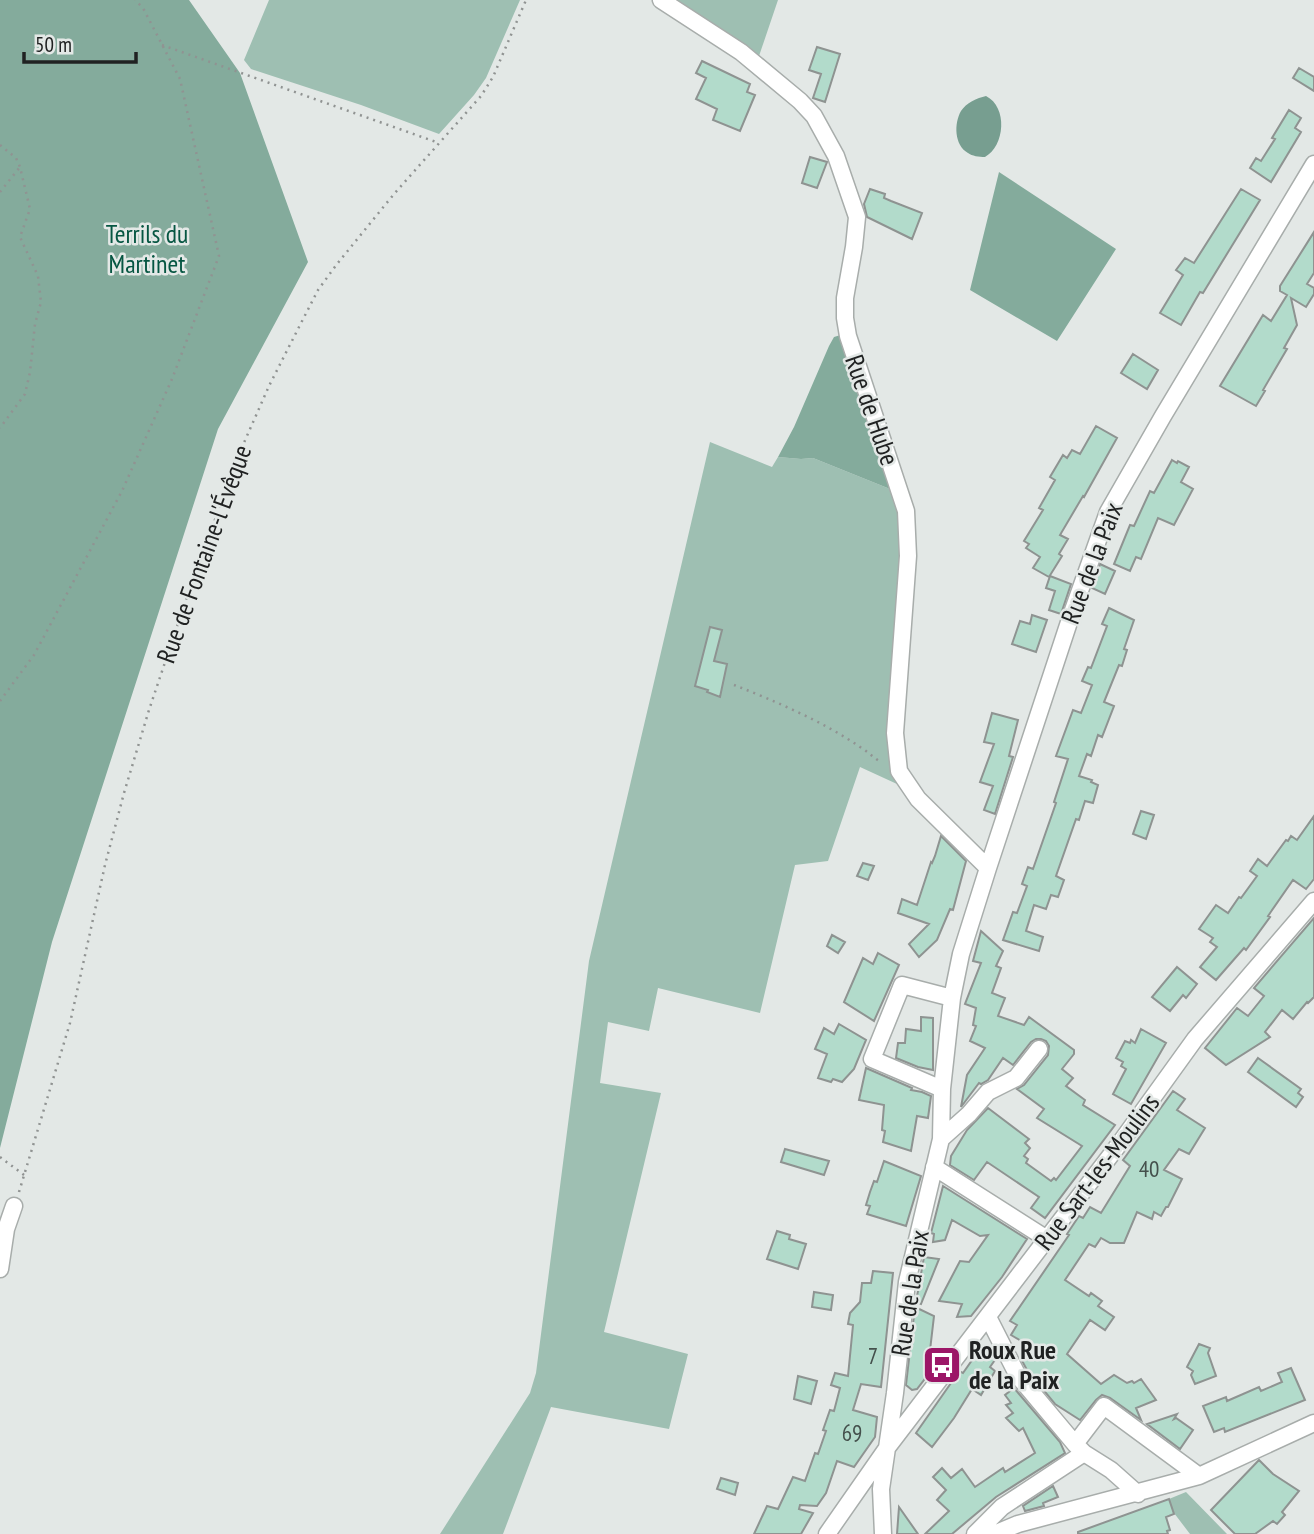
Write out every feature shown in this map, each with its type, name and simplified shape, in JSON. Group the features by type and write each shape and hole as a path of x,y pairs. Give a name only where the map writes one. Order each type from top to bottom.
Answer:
{"street":[{"name":"Rue de Hube","path":"661,0 741,52 800,101 814,116 836,156 857,216 845,298 848,336 906,511 908,556 895,733 899,771 918,799 988,868"},
{"name":"Rue de la Paix","path":"883,1534 881,1489 895,1393 906,1282 940,1139 942,1089 952,998 961,954 988,868 1108,512 1314,164"},
{"name":"Rue Sart-les-Moulins","path":"827,1534 887,1448 1120,1143 1195,1039 1314,901"},
{"path":"942,1089 872,1059 902,985 952,998"},
{"path":"940,1139 969,1114 988,1092 1016,1078 1040,1049"},
{"path":"934,1167 1047,1239"},
{"path":"0,1269 3,1228 14,1206"},
{"path":"988,1317 1018,1376 1079,1448 1111,1470 1138,1494"},
{"path":"975,1534 1002,1507 1079,1448 1104,1406 1199,1476"},
{"path":"994,1534 1018,1524 1199,1476 1314,1423"}],"path":[{"path":"0,701 34,655 122,491 172,379 219,256 180,79 143,8 135,0"},
{"name":"Rue de Fontaine-l'Évêque","path":"0,1157 24,1175 70,1023 104,865 149,710 239,454 273,377 318,290 352,244 481,96 493,77 526,0"},
{"path":"162,45 439,143"},
{"path":"0,145 16,158 20,167 30,209 20,237 38,276 41,302 34,324 30,372 25,394 0,428"},
{"path":"0,192 20,167"},
{"path":"734,685 766,697 828,728 891,770 899,771"}],"shaded area":[{"path":"269,0 520,0 486,78 439,134 251,69 244,60"},
{"path":"668,0 778,0 758,59"},
{"path":"986,96 998,109 1001,126 1000,136 992,152 980,157 963,149 956,127 963,108"},
{"path":"710,442 772,467 778,457 813,458 895,491 903,522 891,770 897,784 860,767 828,861 795,865 760,1013 658,988 649,1031 608,1022 600,1083 661,1093 604,1332 688,1354 669,1429 551,1407 503,1534 440,1534 530,1393 536,1373 589,961"},
{"path":"1186,1492 1227,1534 1190,1534 1174,1513 1169,1499"}],"green space":[{"name":"Terrils du Martinet","path":"0,0 189,0 240,73 308,262 218,429 52,942 0,1148"},
{"path":"999,172 1116,249 1057,341 970,290"},
{"path":"844,334 895,491 813,458 778,457 829,346 834,337"}],"building":[{"path":"817,47 840,54 825,102 813,98 821,74 809,70"},
{"path":"702,61 750,84 747,92 755,95 740,131 713,120 717,109 696,99 706,78 696,73"},
{"path":"1299,68 1314,77 1314,91 1293,78"},
{"path":"1289,110 1301,118 1295,128 1301,132 1271,182 1250,168 1256,158 1261,161"},
{"path":"810,157 827,162 817,188 802,183"},
{"path":"870,189 885,194 884,198 922,213 912,239 867,217 864,204"},
{"path":"1241,189 1260,200 1181,325 1160,313 1183,275 1176,270 1185,258 1194,263"},
{"path":"1314,232 1314,273 1307,284 1314,288 1314,294 1306,307 1291,298 1297,325 1256,406 1220,386 1263,315 1271,321 1287,295 1280,291 1280,286"},
{"path":"1133,354 1158,370 1147,389 1121,373"},
{"path":"1096,426 1117,438 1060,535 1068,539 1059,554 1062,556 1049,577 1033,568 1040,557 1026,548 1029,544 1024,541 1043,510 1039,508 1055,480 1050,477 1063,455 1067,458 1072,450 1080,454"},
{"path":"1172,460 1189,467 1181,482 1193,489 1174,525 1158,518 1141,559 1136,557 1130,571 1114,564 1130,525 1134,526 1150,491 1154,493"},
{"path":"1100,564 1115,571 1105,594 1092,588"},
{"path":"1050,576 1071,584 1061,614 1049,610 1055,591 1046,588"},
{"path":"1109,608 1134,620 1124,649 1127,650 1122,666 1119,665 1104,702 1114,706 1102,737 1098,735 1091,756 1087,754 1079,776 1098,785 1093,803 1085,801 1079,820 1076,819 1056,876 1064,880 1058,897 1051,895 1046,909 1034,905 1026,931 1043,937 1039,951 1003,940 1013,912 1017,913 1027,886 1022,884 1028,867 1033,869 1056,803 1054,802 1068,759 1056,756 1073,710 1081,713 1092,685 1082,681 1088,667 1091,668 1107,626 1102,624"},
{"path":"1032,615 1047,620 1036,652 1012,644 1020,621 1030,624"},
{"path":"710,627 722,630 714,661 727,664 720,697 695,686"},
{"path":"992,713 1018,720 1009,756 1013,757 995,814 984,810 993,786 980,782 994,744 984,742"},
{"path":"1141,811 1154,815 1146,839 1133,834"},
{"path":"1314,816 1314,879 1306,889 1293,880 1246,950 1244,948 1216,980 1200,967 1217,947 1210,942 1213,938 1199,929 1216,905 1228,913 1257,876 1250,871 1258,859 1267,866 1286,840 1291,836 1297,840"},
{"path":"941,836 966,861 953,910 950,909 937,940 919,957 909,944 929,924 898,913 902,899 917,905"},
{"path":"863,863 874,866 868,880 857,876"},
{"path":"1314,918 1314,997 1293,1019 1282,1010 1265,1032 1270,1037 1226,1065 1205,1048 1237,1008 1248,1016 1264,996 1254,988"},
{"path":"981,931 1003,951 996,966 1001,968 992,993 1005,998 998,1016 1024,1025 1029,1017 1074,1050 1074,1054 1062,1069 1073,1078 1066,1086 1085,1100 1083,1105 1115,1125 1045,1218 1031,1208 1039,1197 987,1162 974,1180 950,1165 951,1156 967,1130 988,1108 1029,1139 1025,1143 1030,1148 1024,1156 1028,1159 1026,1163 1051,1181 1054,1178 1056,1180 1082,1146 1037,1118 1044,1109 1017,1089 1024,1085 1048,1055 1049,1046 1041,1039 1031,1042 1013,1065 1003,1058 988,1080 979,1083 961,1107 967,1075 985,1048 970,1041 976,1026 973,1025 976,1008 965,1004 981,963 973,961"},
{"path":"832,935 845,942 838,953 827,946"},
{"path":"878,953 899,965 874,1021 844,1002 863,958 873,964"},
{"path":"1177,967 1197,984 1186,998 1183,995 1170,1011 1152,997"},
{"path":"921,1017 933,1018 933,1070 896,1058 898,1043 905,1043 906,1029 921,1031"},
{"path":"839,1024 866,1040 854,1069 842,1082 833,1079 831,1082 818,1078 827,1054 815,1049 824,1028 834,1034"},
{"path":"1141,1029 1166,1043 1131,1104 1113,1094 1126,1069 1121,1066 1123,1062 1116,1058 1125,1041 1130,1043 1131,1040 1135,1043"},
{"path":"1258,1058 1301,1089 1298,1093 1303,1097 1296,1107 1248,1072"},
{"path":"866,1068 912,1088 911,1090 931,1096 928,1118 917,1116 911,1151 883,1142 884,1105 859,1100"},
{"path":"1173,1091 1185,1099 1177,1110 1205,1128 1189,1154 1179,1149 1164,1170 1182,1179 1168,1207 1161,1216 1154,1212 1152,1219 1137,1212 1124,1243 1110,1243 1101,1238 1095,1247 1089,1244 1065,1280 1102,1301 1098,1306 1114,1317 1105,1330 1090,1320 1067,1354 1101,1384 1114,1375 1127,1383 1141,1379 1156,1400 1136,1408 1141,1420 1102,1395 1080,1420 1055,1404 1027,1370 1020,1357 1028,1345 1011,1335 1017,1325 1010,1321 1079,1216 1083,1218 1090,1207 1101,1213 1130,1166 1123,1160"},
{"path":"785,1149 829,1161 824,1175 781,1162"},
{"path":"884,1161 921,1176 906,1226 867,1214 870,1206 866,1205 870,1192 874,1181 877,1182"},
{"path":"943,1186 1027,1239 1002,1277 971,1316 957,1317 962,1304 939,1301 960,1261 969,1262 988,1235 980,1236 952,1220 945,1240 933,1242 934,1234 931,1233"},
{"path":"777,1231 790,1235 789,1239 806,1244 798,1269 767,1259"},
{"path":"924,1257 939,1259 921,1304 916,1302"},
{"path":"873,1271 893,1273 881,1387 861,1384 853,1410 877,1417 875,1437 854,1467 837,1461 826,1493 817,1506 800,1505 799,1509 813,1513 801,1534 754,1534 767,1506 778,1509 793,1477 805,1481 815,1453 818,1454 826,1431 823,1430 830,1410 834,1411 840,1388 831,1385 835,1373 848,1376 853,1325 848,1324 850,1313 860,1302 862,1283 871,1283"},
{"path":"814,1292 833,1295 831,1310 812,1307"},
{"path":"915,1307 934,1316 927,1376 917,1389 912,1390 906,1385"},
{"path":"1199,1344 1210,1348 1208,1353 1216,1376 1195,1384 1191,1375 1193,1371 1187,1367"},
{"path":"982,1346 997,1357 990,1367 995,1371 981,1395 972,1389 932,1447 916,1433 959,1371 963,1373"},
{"path":"1291,1368 1305,1400 1225,1432 1224,1428 1214,1432 1203,1406 1226,1397 1227,1401 1259,1387 1261,1391 1282,1382 1278,1373"},
{"path":"798,1376 817,1381 811,1404 794,1399"},
{"path":"1014,1388 1060,1442 1065,1453 996,1497 952,1534 925,1534 949,1511 937,1500 946,1490 933,1477 942,1468 951,1478 962,1469 975,1487 1003,1468 1005,1472 1035,1453 1023,1428 1019,1431 1006,1418 1013,1413 1006,1405 1011,1403 1005,1395"},
{"path":"1177,1414 1174,1419 1193,1430 1180,1449 1147,1424"},
{"path":"1259,1460 1273,1474 1299,1491 1282,1512 1285,1515 1277,1524 1273,1521 1255,1534 1235,1534 1211,1510"},
{"path":"721,1478 738,1483 735,1495 717,1489"},
{"path":"1053,1486 1058,1497 1043,1503 1044,1506 1025,1511 1023,1506"},
{"path":"1169,1499 1174,1514 1166,1517 1170,1530 1167,1531 1168,1534 1078,1534 1078,1532"},
{"path":"899,1507 918,1534 897,1534"}],"place":[{"name":"Roux Rue de la Paix","path":"942,1365"}]}
